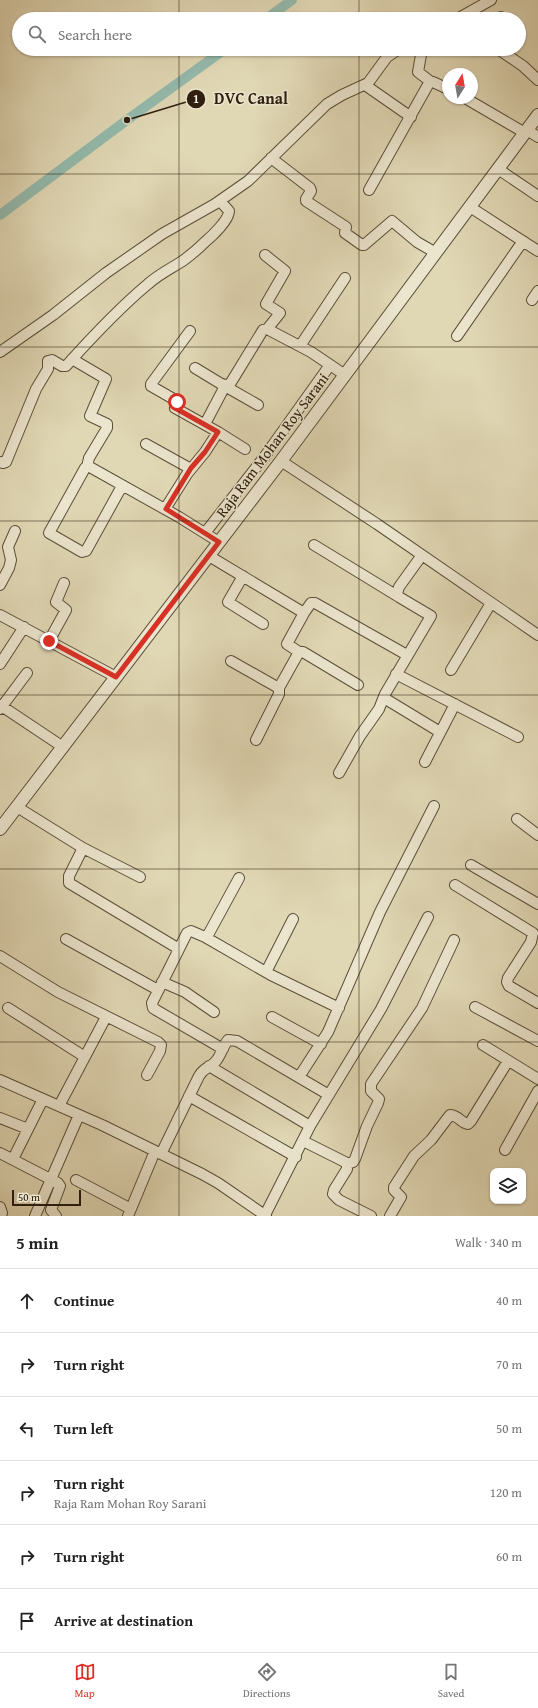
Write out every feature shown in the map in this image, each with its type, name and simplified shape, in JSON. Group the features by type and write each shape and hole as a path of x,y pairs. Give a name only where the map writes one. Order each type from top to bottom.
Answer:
{"street":[{"path":"470,12 491,0"},
{"path":"0,352 53,315 106,273 162,234 220,201 248,181 327,104 342,95 368,84 388,56"},
{"path":"421,56 418,72 431,82 442,87"},
{"path":"508,56 523,66 538,80"},
{"path":"368,190 431,82"},
{"path":"365,86 411,117"},
{"path":"476,104 538,137"},
{"name":"Raja Ram Mohan Roy Sarani","path":"2,822 17,807 209,556 538,115"},
{"path":"272,158 310,188 311,191 306,201 346,227 345,233 362,245 364,245 392,221 417,242 436,253"},
{"path":"498,169 538,196"},
{"path":"0,462 6,462 36,389 48,369 48,361 52,360 64,367 106,321 127,302 149,283 184,260 207,241 222,226 230,213 220,201"},
{"path":"470,207 538,251"},
{"path":"458,336 523,241"},
{"path":"205,424 224,385 232,382 263,330 268,329 280,313 266,304 285,272 265,255"},
{"path":"300,346 345,278"},
{"path":"532,300 538,291"},
{"path":"268,329 300,346 345,375"},
{"path":"190,331 151,386 177,401 175,408 205,424 245,449"},
{"path":"72,359 106,379 90,416 107,426 89,458 87,467 50,532 82,552 86,551 122,486"},
{"path":"205,533 265,456 330,365"},
{"path":"195,368 258,405"},
{"path":"166,509 191,468 205,452 218,432"},
{"path":"146,444 191,468"},
{"path":"281,461 422,555 538,635"},
{"path":"87,467 166,509 219,542"},
{"path":"0,585 9,568 11,560 8,547 15,531"},
{"path":"314,545 431,616 396,674 380,709 360,736 339,773"},
{"path":"399,597 397,591 422,555"},
{"path":"209,556 304,613"},
{"path":"243,576 228,602 263,624"},
{"path":"49,641 66,610 56,602 64,583"},
{"path":"358,684 303,652 299,652 288,644 304,613 311,603 315,603 407,655"},
{"path":"451,670 491,603"},
{"path":"0,615 116,677"},
{"path":"0,664 24,627"},
{"path":"256,740 279,694 279,687 299,652"},
{"path":"231,661 279,687"},
{"path":"27,673 1,707 63,747"},
{"path":"396,674 518,737"},
{"path":"384,698 440,732"},
{"path":"425,762 455,704"},
{"path":"299,1078 321,1044 339,1008 380,912 434,806"},
{"path":"17,807 84,848 140,877"},
{"path":"516,819 538,835"},
{"path":"84,848 69,876 69,883 179,949"},
{"path":"470,865 538,904"},
{"path":"205,937 208,936 239,878"},
{"path":"454,885 535,935 507,982 509,986 538,1003"},
{"path":"0,1080 79,1115 218,1182 265,1216 296,1157 310,1126 381,1009 428,917"},
{"path":"266,972 293,919"},
{"path":"223,1049 153,1008 152,1003 160,986 187,933 191,931 205,937 266,972 339,1008"},
{"path":"66,939 160,986 185,992 214,1012"},
{"path":"372,1216 339,1200 333,1194 334,1190 348,1164 353,1162 355,1159 367,1126 378,1103 379,1100 377,1096 371,1091 371,1084 422,1008 454,940"},
{"path":"0,956 58,992 158,1042 161,1045 160,1051 146,1075"},
{"path":"475,1007 538,1041"},
{"path":"8,1008 85,1057"},
{"path":"59,1106 106,1017"},
{"path":"272,1018 321,1044"},
{"path":"76,1180 130,1213 158,1152 189,1096 198,1076 205,1068 217,1060 228,1040 237,1041 329,1095"},
{"path":"482,1045 538,1079"},
{"path":"390,1216 401,1197 394,1190 394,1187 410,1161 431,1140 450,1115 456,1117 465,1124 472,1121 508,1061"},
{"path":"209,1066 310,1126"},
{"path":"505,1150 538,1091"},
{"path":"189,1096 296,1157"},
{"path":"13,1159 43,1099"},
{"path":"35,1216 79,1115"},
{"path":"0,1118 28,1129"},
{"path":"303,1141 348,1164"},
{"path":"0,1154 52,1179 60,1186 51,1210 56,1216"}],"waterway":[{"path":"276,12 292,0"},
{"path":"0,215 215,56"}],"place":[{"name":"DVC Canal","path":"127,120"}],"route":[{"path":"49,641 116,677 219,542 166,509 191,468 205,452 218,432 175,408 177,402"}]}
